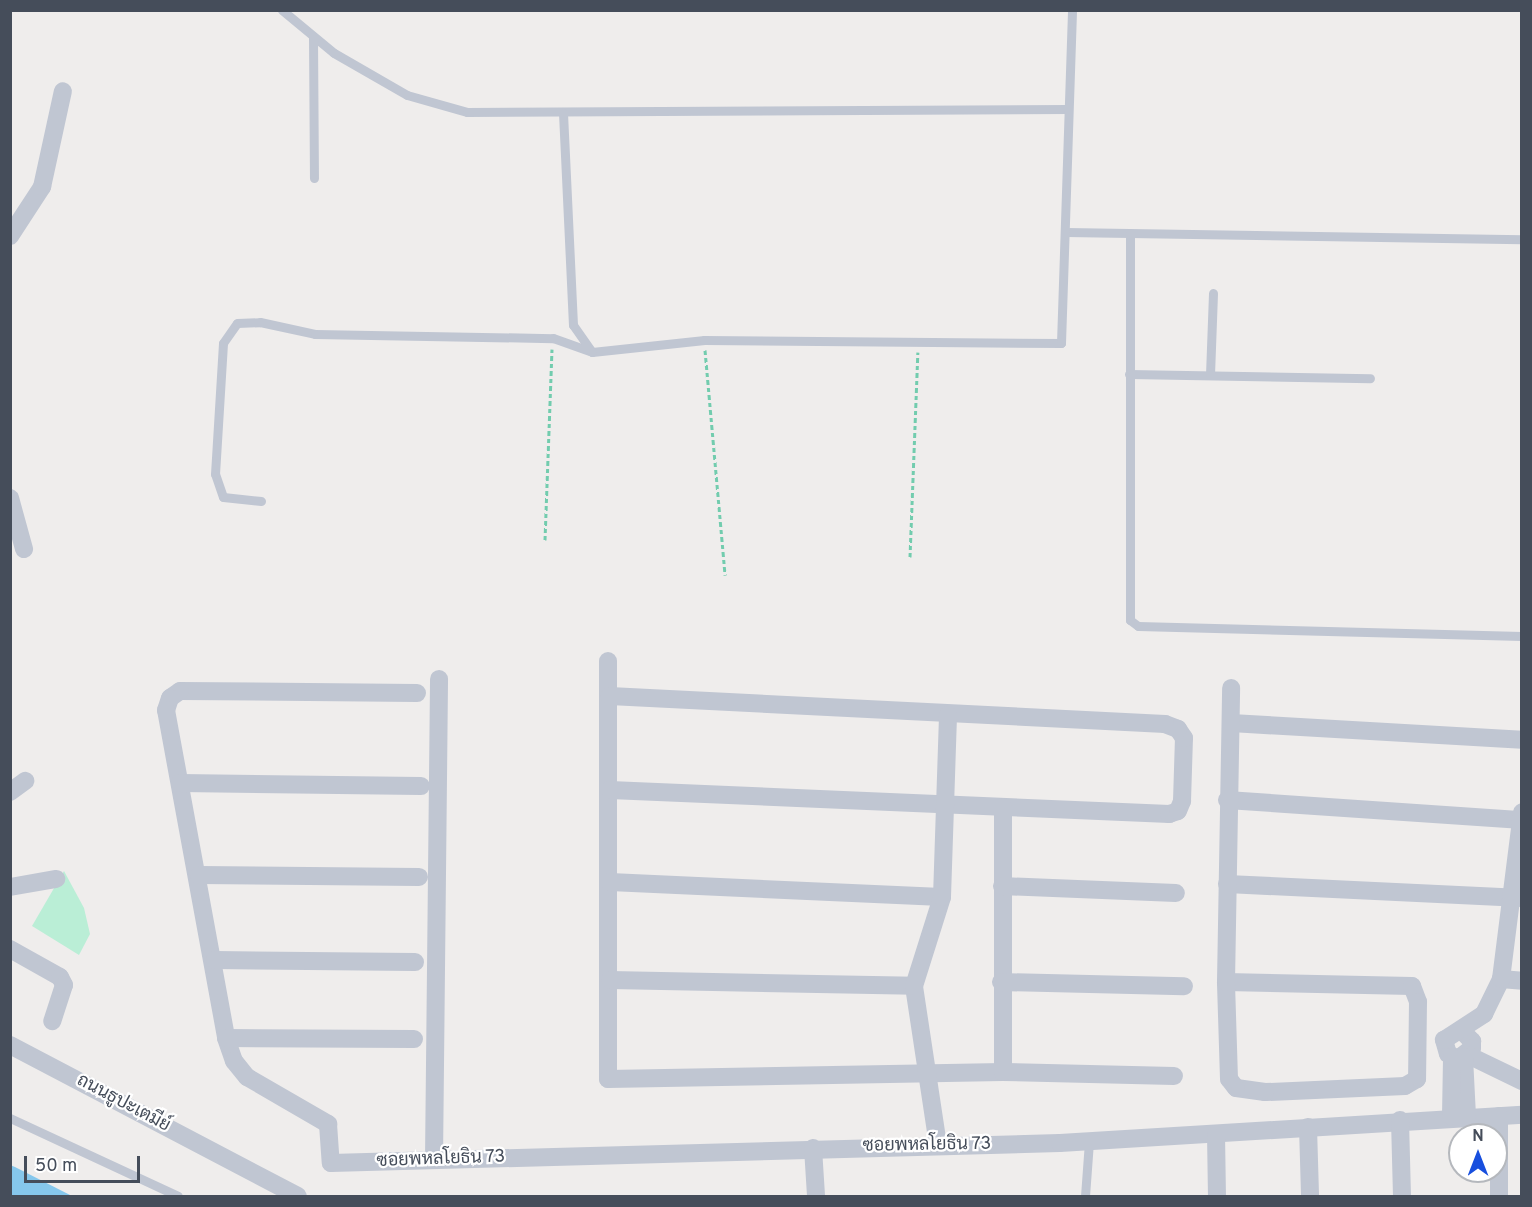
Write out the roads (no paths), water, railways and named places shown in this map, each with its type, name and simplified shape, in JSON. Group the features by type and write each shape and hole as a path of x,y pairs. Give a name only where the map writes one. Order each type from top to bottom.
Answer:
{"street":[{"path":"10,236 42,187 63,92"},
{"path":"10,498 24,549"},
{"path":"608,661 610,696 608,1078 1003,1072 1174,1076"},
{"path":"434,1160 439,679"},
{"path":"1226,982 1412,986 1418,1002 1419,1074 1406,1086 1265,1092 1236,1088 1227,1066 1226,982 1227,800 1231,688"},
{"path":"414,1039 226,1038 215,960 166,710 170,698 180,691 417,693"},
{"path":"610,696 948,715 1166,724 1178,729 1184,738 1179,811 1169,814 610,790"},
{"path":"938,1145 930,1074 914,986 942,897 942,803 948,715"},
{"path":"1231,723 1521,740"},
{"path":"10,792 25,781"},
{"path":"180,783 421,786"},
{"path":"1227,800 1521,820"},
{"path":"1003,807 1001,982 1003,1072"},
{"path":"1419,1045 1444,1040 1484,1014 1501,979 1516,898 1521,812"},
{"path":"199,875 419,877"},
{"path":"10,887 56,879"},
{"path":"610,882 942,897"},
{"path":"1227,884 1516,898"},
{"path":"1002,886 1176,893"},
{"path":"10,949 60,977 64,984 52,1021"},
{"path":"215,960 415,962"},
{"path":"1501,979 1521,981"},
{"path":"610,980 914,986"},
{"path":"1001,982 1184,986"},
{"path":"1459,1116 1461,1056 1472,1041 1461,1030"},
{"name":"ซอยพหลโยธิน 73","path":"226,1038 234,1061 247,1077 328,1124 331,1163 1089,1141 1459,1116 1521,1116"},
{"path":"1444,1040 1445,1050 1521,1081"},
{"name":"ถนนธูปะเตมีย์","path":"10,1045 298,1197"},
{"path":"1499,1116 1499,1197"},
{"path":"1400,1120 1402,1197"},
{"path":"1308,1127 1310,1197"},
{"path":"1216,1134 1217,1197"},
{"path":"813,1149 816,1197"}],"lane":[{"path":"282,10 313,38 430,105 467,112 1068,109"},
{"path":"261,501 223,498 215,474 223,342 237,323 260,322 315,334 553,338 592,352 704,340 918,344 1061,343 1072,10"},
{"path":"313,38 314,178"},
{"path":"563,113 573,325 592,352"},
{"path":"1066,232 1521,239"},
{"path":"1130,233 1127,607 1130,620 1138,626 1521,636"},
{"path":"1210,375 1213,292"},
{"path":"1129,374 1370,378"},
{"path":"10,1118 178,1197"},
{"path":"1085,1197 1089,1141"}],"water":[{"path":"10,1165 15,1167 72,1196 11,1196"}]}
